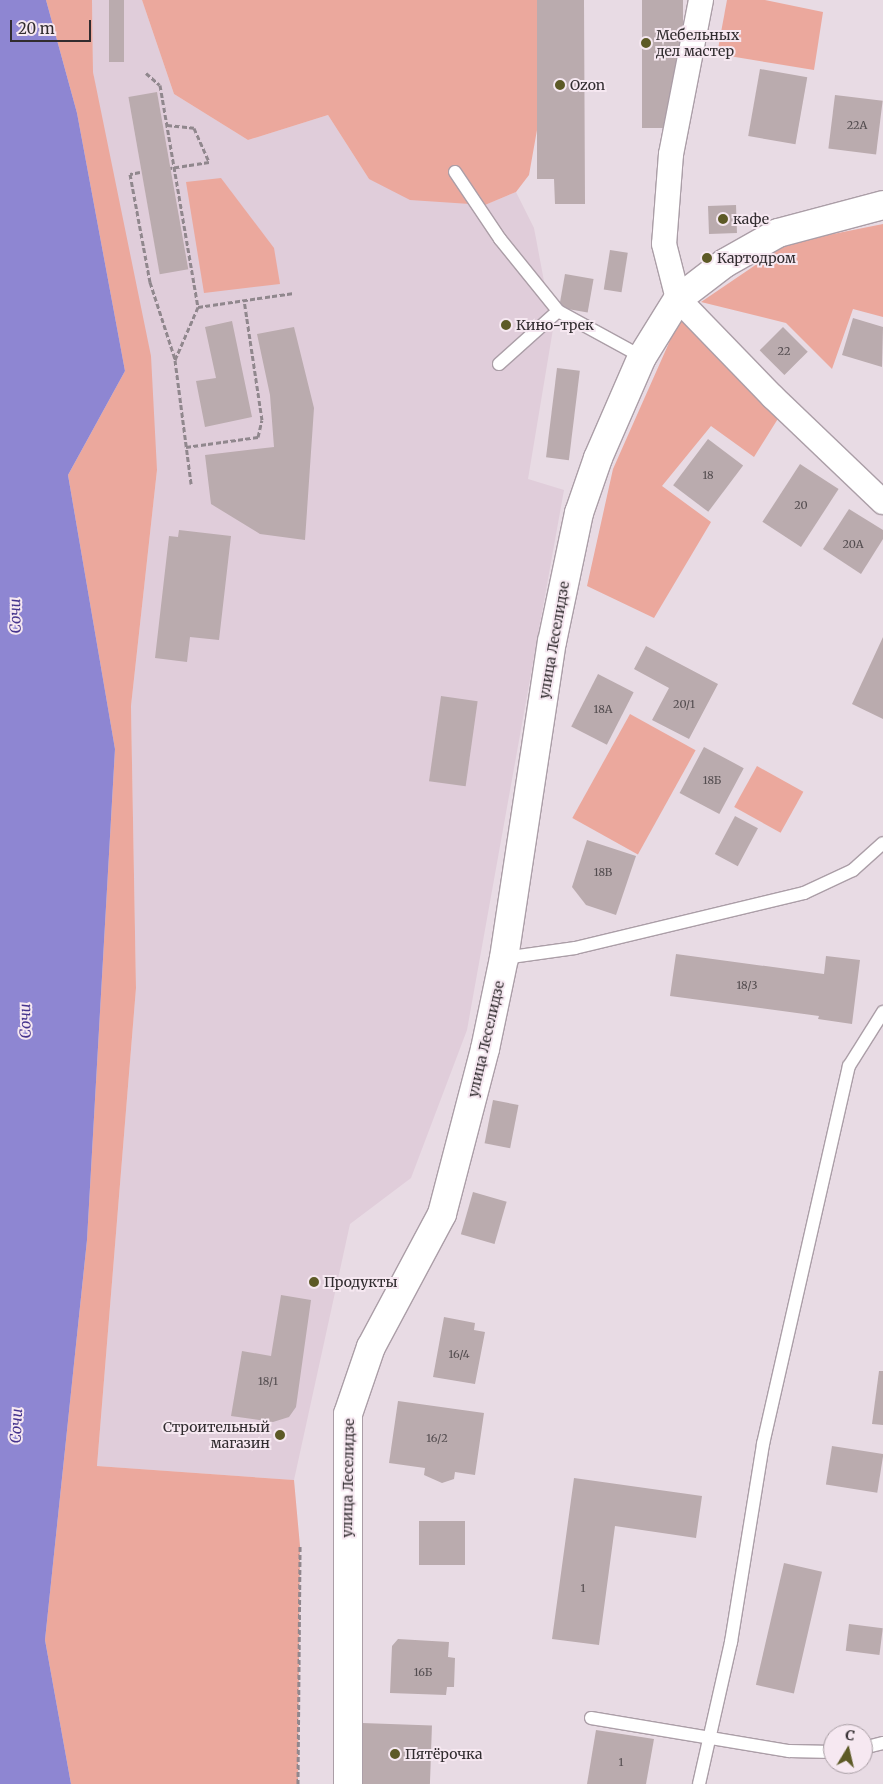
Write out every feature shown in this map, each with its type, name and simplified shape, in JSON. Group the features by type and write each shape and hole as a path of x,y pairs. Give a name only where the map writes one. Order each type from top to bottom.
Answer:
{"street":[{"path":"701,0 671,154 664,244 678,299 773,397 883,502"},
{"name":"улица Леселидзе","path":"348,1784 348,1414 371,1347 442,1214 485,1049 504,958 552,642 579,513 598,458 642,357 678,299 725,263 778,233 883,206"}],"lane":[{"path":"455,172 500,239 558,311 642,357"},
{"path":"499,364 558,311"},
{"path":"504,958 575,948 804,893 853,870 883,844"},
{"path":"699,1784 731,1642 763,1444 849,1066 883,1012"},
{"path":"591,1718 789,1751 823,1752"}],"path":[{"path":"146,73 160,85 172,167 198,307 175,360"},
{"path":"167,125 194,128 209,162 172,167"},
{"path":"140,172 130,174 150,282 175,360 191,484"},
{"path":"198,307 294,293"},
{"path":"186,447 258,436 262,420 244,300"},
{"path":"298,1784 300,1546"}],"shaded area":[{"path":"46,0 92,0 93,72 151,356 157,470 131,706 136,988 97,1466 294,1480 300,1546 298,1784 71,1784 45,1640 87,1240 115,749 68,475 125,371 77,113"},
{"path":"92,0 142,0 174,94 248,140 328,115 369,179 485,205 516,192 534,228 553,329 528,479 564,490 467,1030 411,1178 350,1224 294,1480 97,1466 136,988 131,706 157,470 93,72"},
{"path":"142,0 537,0 537,130 529,175 516,192 485,205 410,200 369,179 328,115 248,140 174,94"},
{"path":"727,0 765,0 823,12 814,70 717,54"},
{"path":"221,178 274,248 280,284 204,293 186,182"},
{"path":"883,224 883,317 853,309 832,369 786,323 701,302 788,243"},
{"path":"680,318 779,417 754,457 711,426 662,486 711,522 654,618 587,586 613,469"},
{"path":"630,714 696,750 638,854 572,818"},
{"path":"757,766 803,792 781,833 734,807"}],"water":[{"name":"Сочи","path":"0,0 46,0 77,113 125,371 68,475 115,749 87,1240 45,1640 71,1784 0,1784"}],"building":[{"path":"109,0 124,0 124,62 109,62"},
{"path":"537,0 584,0 585,204 555,204 554,179 537,179"},
{"path":"642,0 683,0 683,128 642,128"},
{"path":"760,69 807,77 795,144 748,136"},
{"path":"157,92 188,269 160,274 128,97"},
{"path":"835,95 883,101 876,154 828,149"},
{"name":"кафе","path":"736,205 737,233 709,234 708,206"},
{"path":"610,250 628,253 622,292 604,290"},
{"path":"565,274 594,279 588,313 559,307"},
{"path":"853,318 883,327 882,367 842,355"},
{"path":"232,321 252,417 205,427 196,381 216,378 205,327"},
{"path":"294,327 314,408 305,540 260,534 211,504 205,455 274,447 270,395 257,334"},
{"path":"783,327 808,352 784,375 760,350"},
{"path":"557,368 580,371 569,460 546,457"},
{"path":"708,439 743,465 708,512 673,485"},
{"path":"800,464 839,489 801,547 762,522"},
{"path":"849,509 883,530 883,539 861,574 823,549"},
{"path":"179,530 231,536 219,640 190,637 187,662 155,658 169,536 178,537"},
{"path":"883,637 883,719 852,704"},
{"path":"646,646 718,684 689,739 652,720 669,688 634,669"},
{"path":"598,674 634,692 607,745 571,727"},
{"path":"441,696 478,701 466,786 429,781"},
{"path":"704,747 744,768 719,814 680,793"},
{"path":"735,816 758,828 738,866 715,854"},
{"path":"587,840 636,856 616,915 586,905 572,887"},
{"path":"676,954 824,974 826,956 860,960 852,1024 818,1019 819,1016 670,996"},
{"path":"493,1100 519,1105 510,1148 485,1143"},
{"path":"473,1192 507,1202 495,1244 461,1234"},
{"path":"281,1295 311,1300 296,1407 289,1417 273,1422 231,1416 242,1351 271,1356"},
{"path":"444,1317 475,1323 474,1330 485,1332 475,1384 433,1377"},
{"path":"879,1371 883,1371 883,1425 872,1424"},
{"path":"398,1401 484,1413 475,1475 455,1472 454,1479 442,1483 424,1475 425,1468 389,1463"},
{"path":"832,1446 883,1454 877,1493 826,1485"},
{"path":"574,1478 702,1496 696,1538 615,1526 599,1645 552,1639"},
{"path":"419,1521 465,1521 465,1565 419,1565"},
{"path":"784,1563 822,1572 794,1694 756,1685"},
{"path":"849,1624 883,1628 879,1655 846,1651"},
{"path":"398,1639 449,1642 448,1657 455,1658 454,1687 447,1687 446,1695 390,1693 392,1646"},
{"name":"Пятёрочка","path":"362,1723 432,1725 430,1784 360,1784"},
{"path":"596,1730 654,1739 646,1784 587,1784"}],"place":[{"name":"Мебельных дел мастер","path":"646,43"},
{"name":"Ozon","path":"560,85"},
{"name":"кафе","path":"723,219"},
{"name":"Картодром","path":"707,258"},
{"name":"Кино-трек","path":"506,325"},
{"name":"Продукты","path":"314,1282"},
{"name":"Строительный магазин","path":"280,1435"},
{"name":"Пятёрочка","path":"395,1754"}]}
